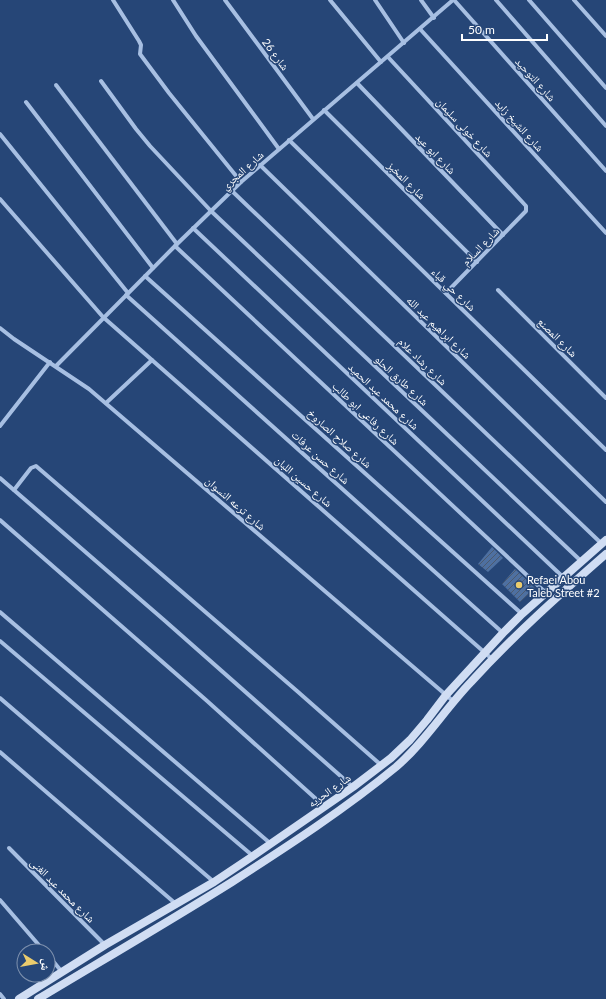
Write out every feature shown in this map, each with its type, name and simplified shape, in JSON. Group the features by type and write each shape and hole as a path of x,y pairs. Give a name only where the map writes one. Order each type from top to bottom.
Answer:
{"main road":[{"name":"شارع الحريه","path":"19,999 105,945 214,882 353,787 410,740 446,695 503,633 563,577 604,542"},
{"name":"شارع الحريه","path":"38,999 127,946 292,843 353,800 405,758 453,701 492,659 553,601 606,554"},
{"path":"121,936 127,946"}],"street":[{"path":"113,0 139,41 141,46 140,54 169,93 241,182"},
{"path":"173,0 196,36 279,149"},
{"name":"شارع 26","path":"225,0 313,119"},
{"path":"330,0 381,62"},
{"path":"375,0 404,43"},
{"path":"421,0 434,18"},
{"name":"شارع المجري","path":"56,366 103,317 241,182 313,119 434,18 453,0"},
{"name":"شارع التوحيد","path":"453,0 606,171"},
{"path":"496,0 606,126"},
{"path":"530,0 606,88"},
{"path":"574,0 606,36"},
{"name":"شارع الشيخ زايد","path":"420,29 606,233"},
{"name":"شارع خولى سليمان","path":"388,57 525,204 527,209 526,211"},
{"name":"شارع طارق الحلو","path":"101,81 150,146 210,211 582,561"},
{"name":"شارع ابو عيد","path":"357,83 503,235"},
{"name":"شارع رفاعى ابو طالب","path":"56,85 176,245 546,593"},
{"path":"26,102 153,268"},
{"name":"شارع المخبز","path":"324,110 477,262"},
{"name":"شارع حسن عرفات","path":"0,134 127,294 503,633"},
{"name":"شارع حي قباء","path":"289,140 606,450"},
{"name":"شارع ابراهيم عبد الله","path":"260,165 606,502"},
{"name":"شارع رشاد علام","path":"232,191 604,542"},
{"name":"شارع حسين اللبان","path":"0,199 103,317 492,659"},
{"name":"شارع السلام","path":"446,293 526,211"},
{"name":"شارع محمد عبد الحميد","path":"193,228 563,577"},
{"name":"شارع صلاح الصاروخ","path":"145,276 522,614"},
{"name":"شارع المصنع","path":"498,290 606,398"},
{"name":"شارع ترعه النسوان","path":"0,328 14,339 89,388 453,701"},
{"path":"106,403 152,360"},
{"path":"0,426 50,362"},
{"path":"14,490 31,468 36,466 381,765"},
{"path":"0,478 353,787"},
{"path":"0,520 325,806"},
{"path":"0,612 271,844"},
{"path":"0,641 253,856"},
{"path":"0,698 214,882"},
{"path":"0,752 176,904"},
{"name":"شارع محمد عبد الغنى","path":"9,848 105,945"},
{"path":"0,900 37,943"},
{"path":"56,965 62,972"},
{"path":"0,994 4,999"}],"building":[{"path":"492,547 503,558 488,572 478,564"},
{"name":"Refaei Abou Taleb Street #2","path":"515,569 535,588 520,602 502,584"}],"place":[{"name":"Refaei Abou Taleb Street #2","path":"519,585"}]}
